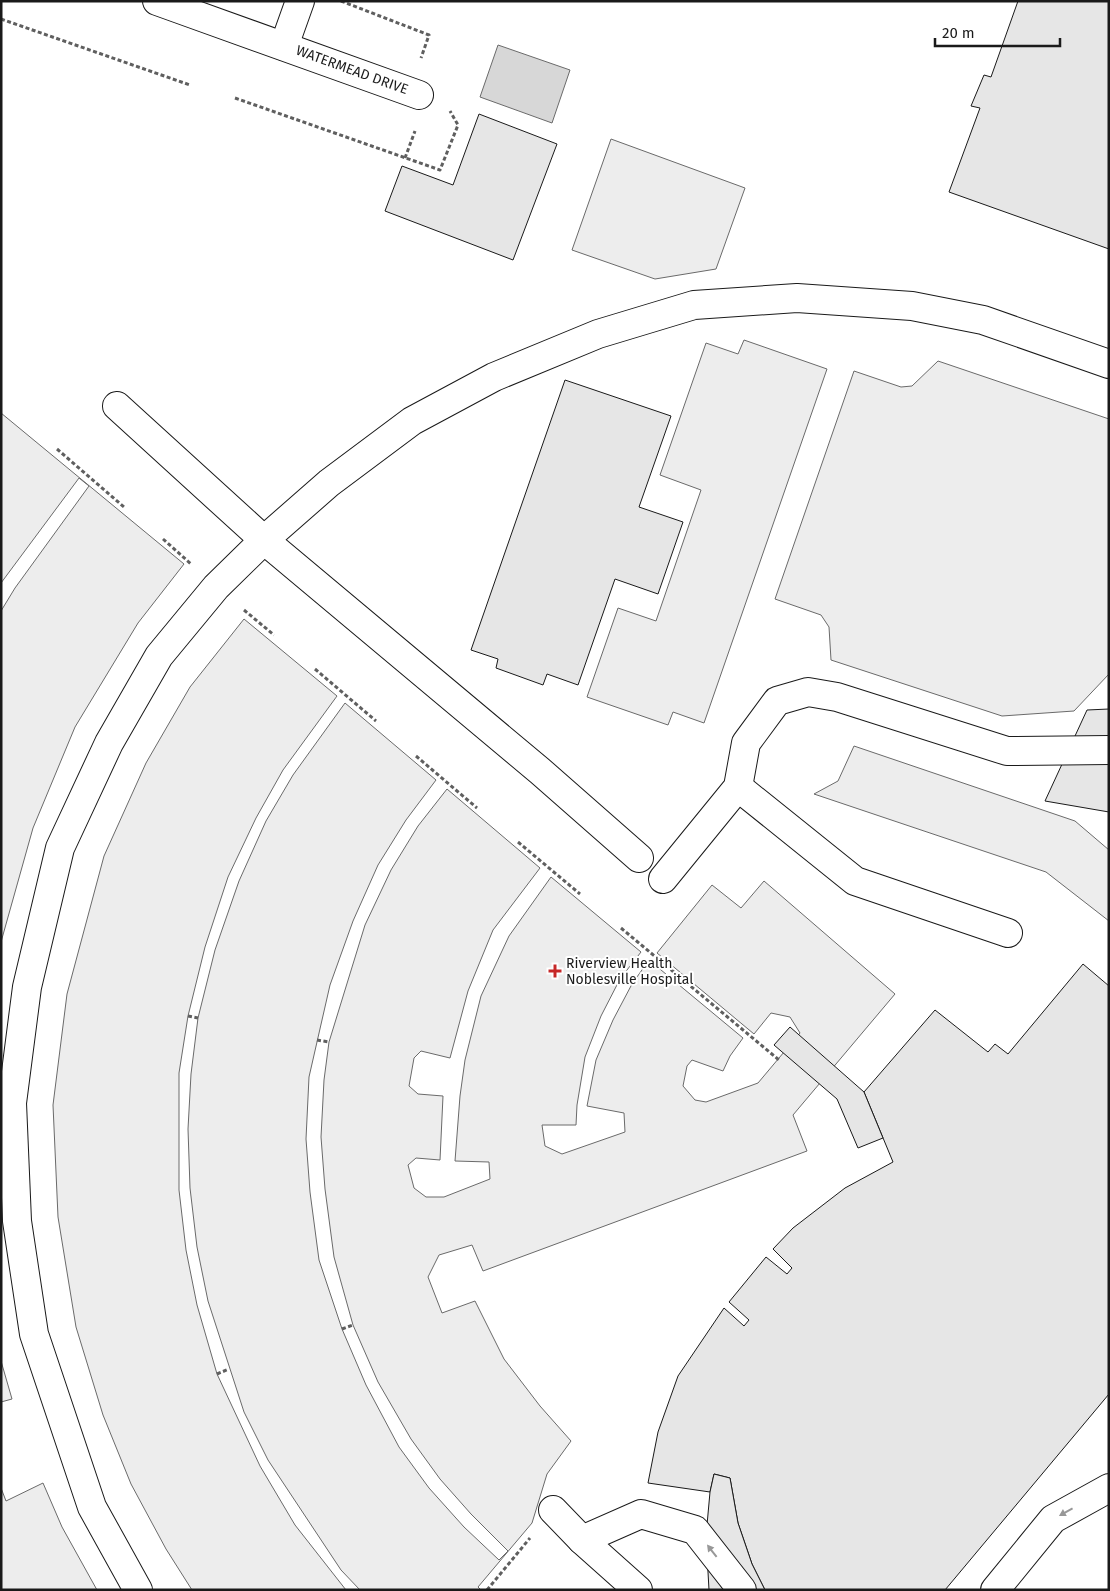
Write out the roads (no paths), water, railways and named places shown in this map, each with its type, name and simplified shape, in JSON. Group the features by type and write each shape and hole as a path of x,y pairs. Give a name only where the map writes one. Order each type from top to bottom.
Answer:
{"street":[{"name":"WATERMEAD DRIVE","path":"157,1 419,95"},
{"name":"WATERMEAD DRIVE","path":"284,46 300,1"},
{"path":"138,1590 92,1507 34,1334 17,1221 12,1103 28,987 60,848 109,743 159,656 216,587 264,540 329,483 412,421 494,377 598,334 694,305 797,298 912,306 983,320 1109,364"},
{"path":"117,406 264,540 540,771 640,858"},
{"path":"663,878 738,787 746,743 777,702 808,692 837,697 1007,751 1109,750"},
{"path":"738,787 855,881 1008,933"},
{"path":"996,1590 1053,1519 1109,1488"},
{"path":"553,1510 582,1540 638,1590"},
{"path":"582,1540 641,1514 695,1530 742,1590"}],"place":[{"name":"Riverview Health Noblesville Hospital","path":"555,971"}]}
